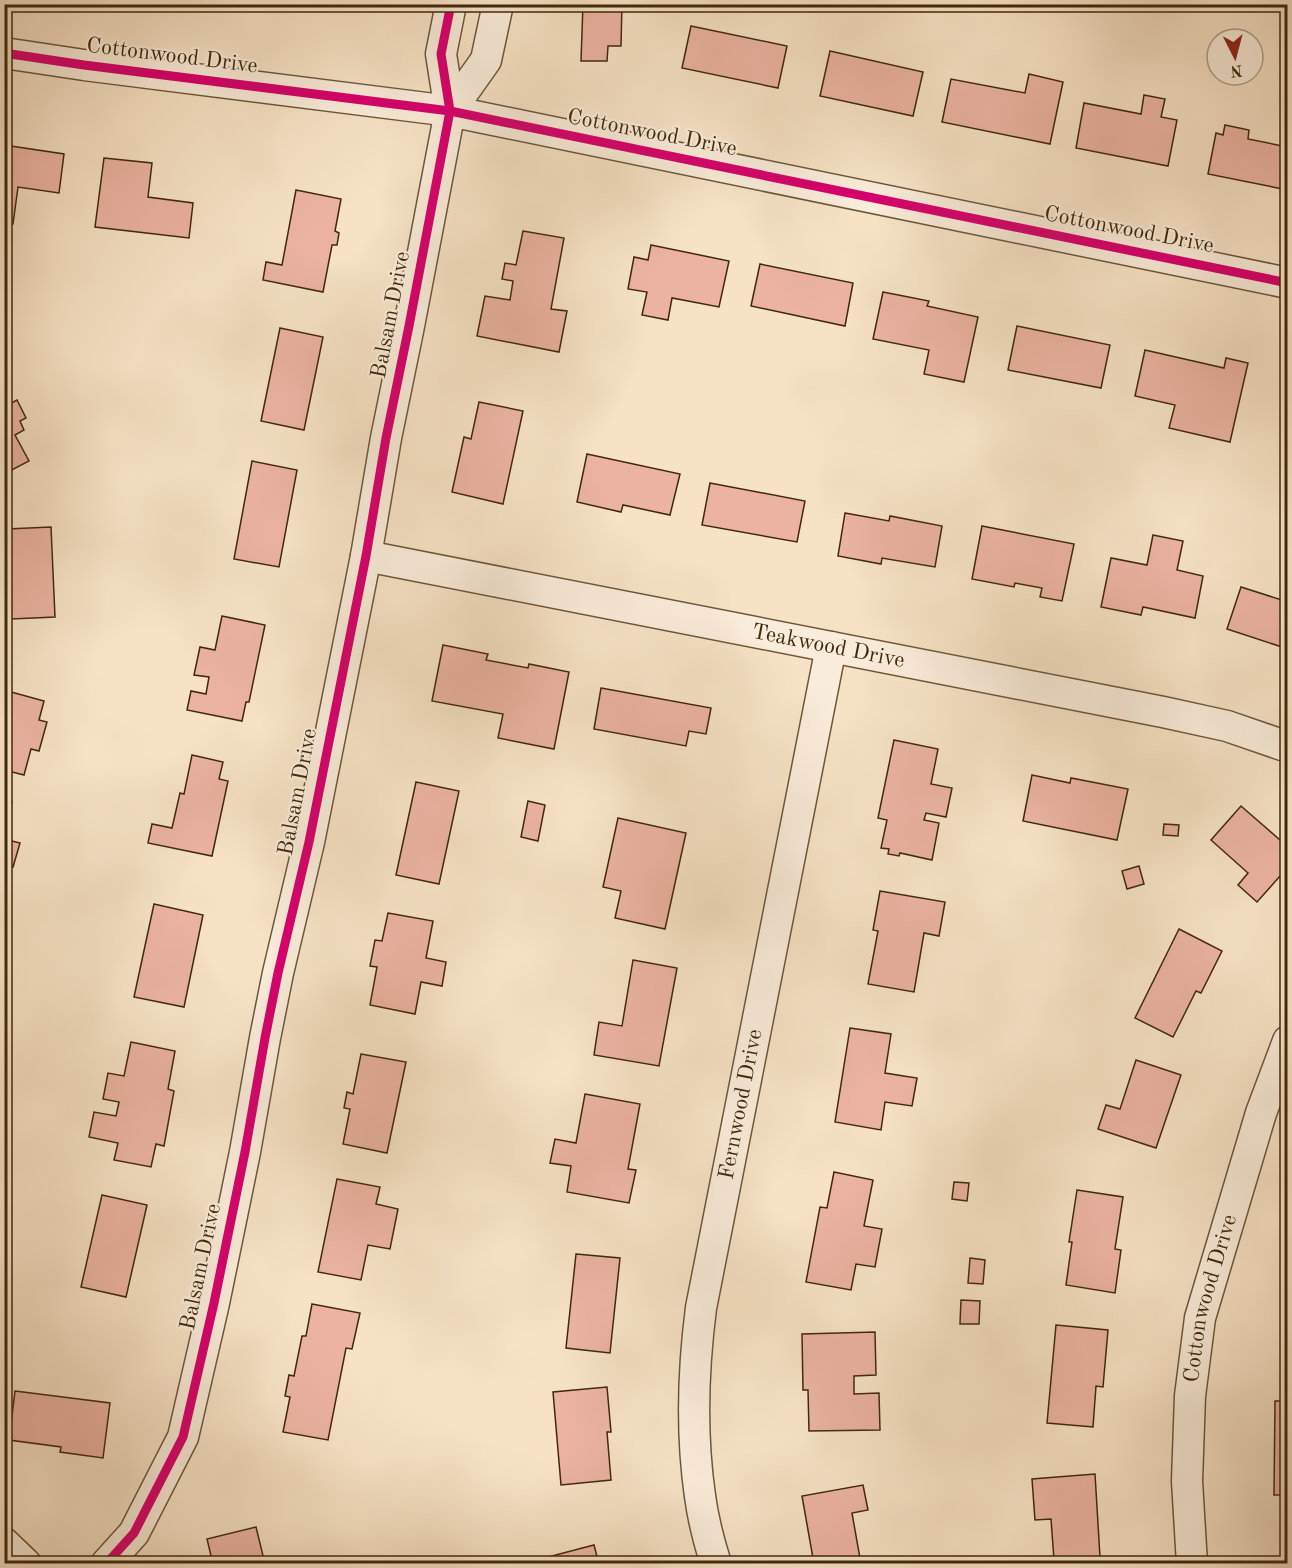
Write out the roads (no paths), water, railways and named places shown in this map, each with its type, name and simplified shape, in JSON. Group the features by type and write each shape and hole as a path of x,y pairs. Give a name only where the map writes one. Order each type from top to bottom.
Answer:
{"street":[{"name":"Balsam Drive","path":"106,1563 134,1533 183,1437 214,1303 278,973 309,842 366,556 386,438 450,111 441,54 451,4"},
{"name":"Balsam Drive","path":"450,111 486,60 498,4"},
{"name":"Cottonwood Drive","path":"4,53 450,111 1287,283"},
{"name":"Teakwood Drive","path":"366,556 1227,726 1287,747"},
{"name":"Fernwood Drive","path":"716,1563 700,1498 696,1457 694,1405 697,1337 831,647"},
{"name":"Cottonwood Drive","path":"1192,1563 1187,1481 1188,1449 1190,1396 1200,1318 1261,1113 1287,1041"},
{"path":"4,1543 26,1563"}]}
